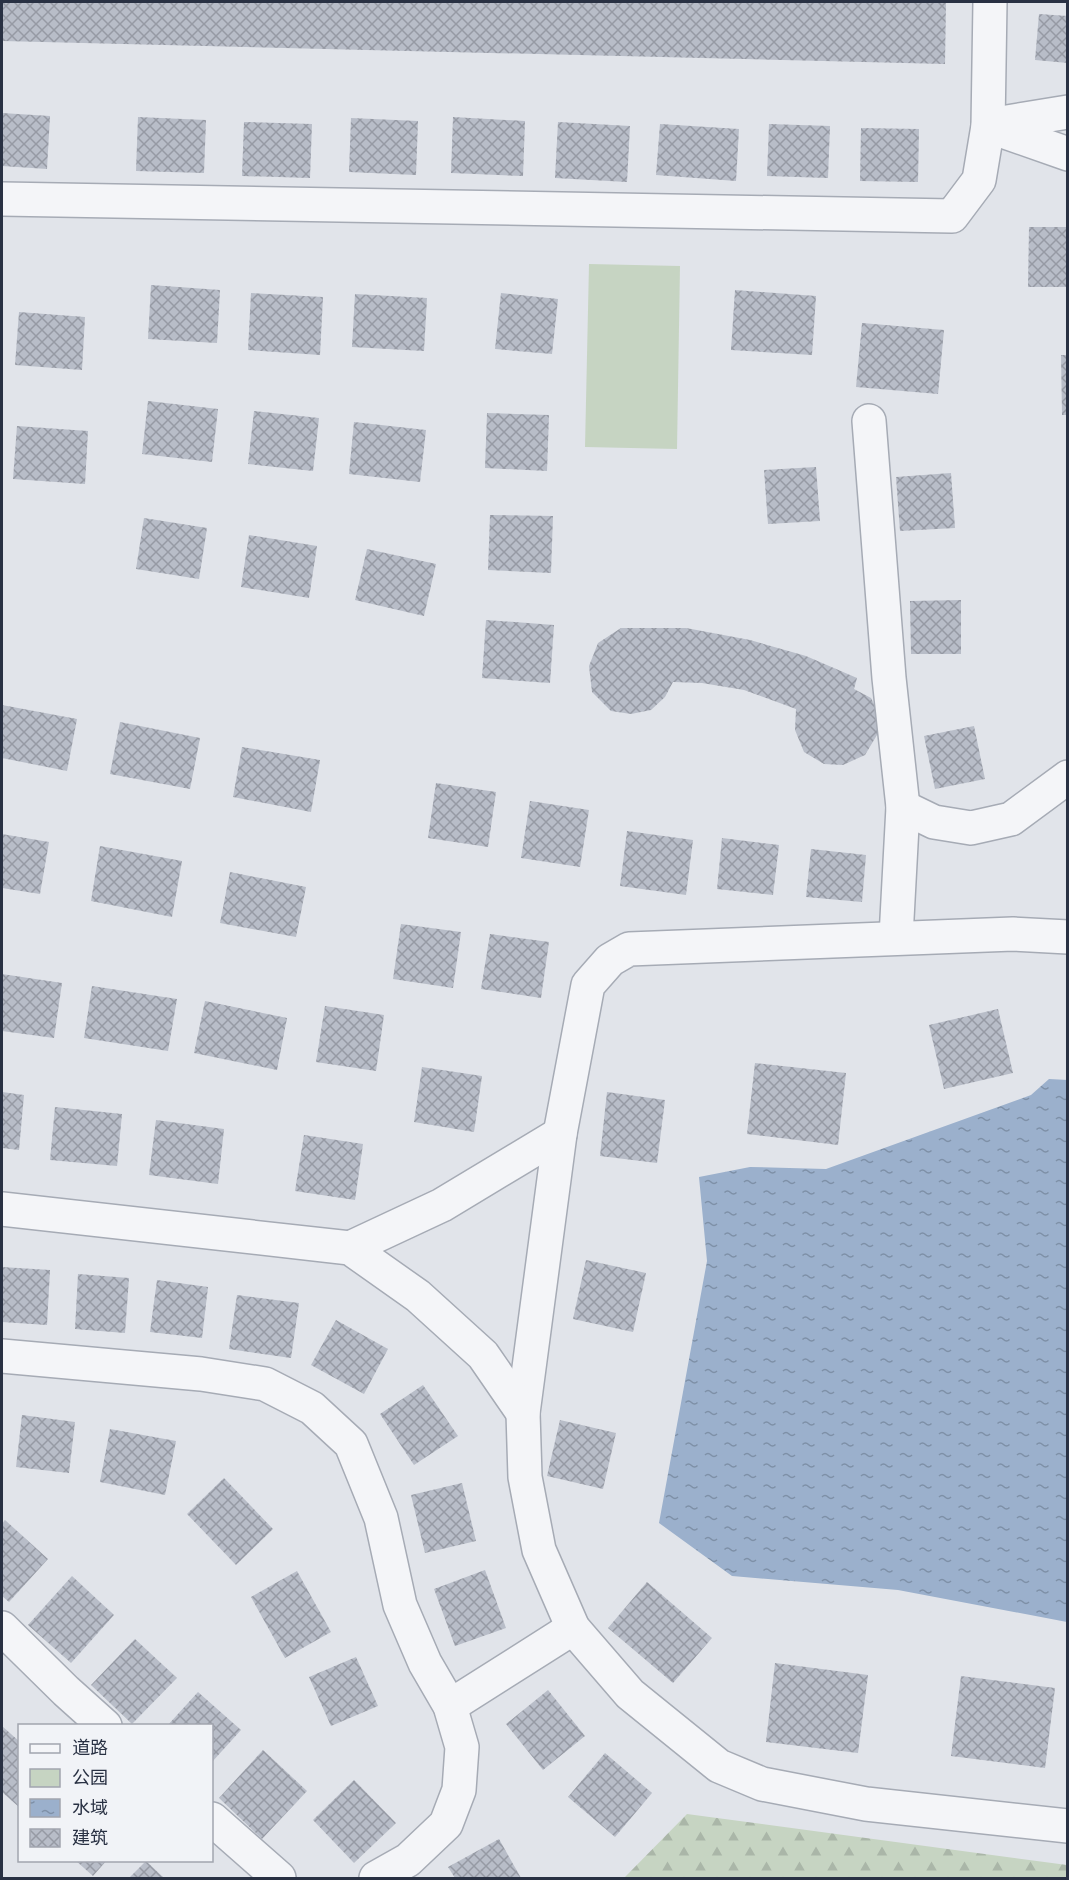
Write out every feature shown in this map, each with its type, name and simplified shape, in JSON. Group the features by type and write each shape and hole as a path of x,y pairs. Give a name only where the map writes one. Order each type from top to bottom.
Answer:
{"lane":[{"path":"2,199 952,216 979,180 988,126 990,2"},
{"path":"988,126 1068,112"},
{"path":"988,126 1068,154"},
{"path":"869,421 889,678 903,807 896,937"},
{"path":"903,807 934,822 971,828 1011,819 1068,777"},
{"path":"1068,937 1013,934 896,937 629,949 610,960 588,985 560,1134 523,1413 525,1477 539,1550 573,1628 630,1694 719,1766 762,1784 866,1804 1068,1826"},
{"path":"350,1248 442,1205 560,1134"},
{"path":"2,1209 350,1248 418,1296 483,1356 523,1413"},
{"path":"2,1356 223,1377 265,1384 312,1408 351,1444 381,1518 400,1605 425,1663 450,1706 462,1747 459,1790 446,1824 408,1860 376,1878"},
{"path":"2,1628 66,1691 104,1724"},
{"path":"450,1706 573,1628"},
{"path":"213,1820 279,1878"}],"green space":[{"path":"589,264 680,266 677,449 585,447"},
{"path":"687,1814 1067,1865 1067,1878 624,1878"}],"water":[{"path":"1049,1079 1068,1080 1067,1622 898,1590 732,1576 659,1523 707,1261 699,1177 750,1167 826,1169 1031,1095"}],"building":[{"path":"2,2 946,2 945,64 2,41"},
{"path":"1039,14 1068,16 1068,63 1035,60"},
{"path":"2,113 50,116 47,169 2,166"},
{"path":"138,117 206,120 204,173 136,171"},
{"path":"453,117 525,121 523,176 451,173"},
{"path":"351,118 418,121 416,175 349,172"},
{"path":"244,122 312,124 310,178 242,176"},
{"path":"558,122 630,126 627,182 555,178"},
{"path":"660,124 739,129 736,181 656,175"},
{"path":"769,124 830,126 828,178 767,176"},
{"path":"861,128 919,129 918,182 860,181"},
{"path":"1029,227 1068,227 1068,287 1028,287"},
{"path":"151,285 220,290 217,343 148,339"},
{"path":"735,290 816,296 812,355 731,350"},
{"path":"251,293 323,297 320,355 248,350"},
{"path":"501,293 558,299 552,354 495,349"},
{"path":"355,294 427,298 424,351 352,347"},
{"path":"19,312 85,317 82,370 15,365"},
{"path":"862,323 944,330 938,394 856,387"},
{"path":"1061,355 1068,355 1068,415 1062,415"},
{"path":"148,401 218,409 212,462 142,454"},
{"path":"254,411 319,418 313,471 248,464"},
{"path":"487,413 549,415 547,471 485,468"},
{"path":"354,422 426,430 420,482 349,474"},
{"path":"17,426 88,431 85,484 13,479"},
{"path":"816,467 820,521 768,524 764,470"},
{"path":"951,473 955,528 900,531 896,477"},
{"path":"490,515 553,516 551,573 488,570"},
{"path":"144,518 207,528 199,579 136,569"},
{"path":"249,535 317,546 309,598 241,587"},
{"path":"367,549 436,564 424,616 355,600"},
{"path":"961,600 961,654 911,654 910,601"},
{"path":"486,620 554,625 550,683 482,678"},
{"path":"621,628 686,628 750,640 806,656 857,678 854,689 871,698 879,714 877,735 865,755 843,765 824,764 804,752 795,730 796,709 744,690 702,683 673,682 665,697 651,710 631,714 611,711 592,692 589,666 598,643"},
{"path":"2,705 77,719 67,771 2,758"},
{"path":"120,722 200,738 190,789 110,774"},
{"path":"974,726 985,779 935,789 924,736"},
{"path":"242,747 320,760 311,812 233,797"},
{"path":"436,783 496,792 488,847 428,838"},
{"path":"530,801 589,810 580,867 521,858"},
{"path":"627,831 693,840 686,895 620,886"},
{"path":"2,834 49,842 40,894 2,888"},
{"path":"722,838 779,845 773,895 717,889"},
{"path":"100,846 182,861 172,917 91,901"},
{"path":"811,849 866,855 862,902 806,897"},
{"path":"230,872 306,887 296,937 220,923"},
{"path":"401,924 461,932 453,988 393,979"},
{"path":"490,934 549,942 541,998 481,989"},
{"path":"2,974 62,983 54,1038 2,1031"},
{"path":"92,986 177,999 168,1051 84,1038"},
{"path":"205,1001 287,1018 277,1070 194,1053"},
{"path":"325,1006 384,1015 376,1071 316,1062"},
{"path":"998,1009 1013,1073 944,1089 929,1025"},
{"path":"755,1063 846,1073 838,1145 747,1134"},
{"path":"422,1067 482,1076 474,1132 414,1122"},
{"path":"2,1092 24,1095 19,1150 2,1148"},
{"path":"607,1092 665,1100 657,1163 600,1156"},
{"path":"55,1107 122,1114 117,1166 50,1160"},
{"path":"156,1120 224,1129 218,1184 149,1175"},
{"path":"304,1135 363,1144 355,1200 295,1191"},
{"path":"586,1260 646,1273 633,1332 573,1319"},
{"path":"2,1267 50,1270 47,1325 2,1322"},
{"path":"78,1274 129,1278 125,1333 75,1329"},
{"path":"157,1280 208,1287 202,1338 150,1332"},
{"path":"237,1295 299,1303 291,1358 229,1349"},
{"path":"336,1320 388,1349 364,1394 311,1365"},
{"path":"423,1385 458,1436 414,1465 380,1414"},
{"path":"22,1415 75,1422 69,1473 16,1467"},
{"path":"560,1420 616,1433 603,1489 547,1476"},
{"path":"110,1429 176,1441 165,1495 100,1482"},
{"path":"224,1478 273,1529 236,1565 187,1514"},
{"path":"462,1483 476,1541 425,1553 411,1495"},
{"path":"5,1520 48,1559 9,1602 2,1596 2,1524"},
{"path":"485,1570 506,1628 455,1646 434,1589"},
{"path":"297,1571 331,1632 285,1658 251,1597"},
{"path":"72,1576 114,1615 71,1663 28,1625"},
{"path":"647,1582 712,1638 673,1683 608,1628"},
{"path":"135,1639 177,1678 132,1724 91,1685"},
{"path":"356,1657 378,1706 331,1726 309,1677"},
{"path":"775,1663 868,1675 858,1753 766,1742"},
{"path":"961,1676 1055,1688 1045,1768 951,1756"},
{"path":"548,1690 585,1736 543,1770 506,1724"},
{"path":"198,1692 241,1730 213,1761 213,1724 169,1724"},
{"path":"2,1726 18,1740 18,1806 2,1792"},
{"path":"263,1750 307,1791 262,1839 219,1798"},
{"path":"605,1753 652,1793 615,1837 568,1797"},
{"path":"354,1780 396,1823 354,1863 313,1820"},
{"path":"499,1839 521,1878 455,1878 448,1867"},
{"path":"77,1862 105,1862 93,1876"},
{"path":"147,1862 164,1878 129,1878"}]}
